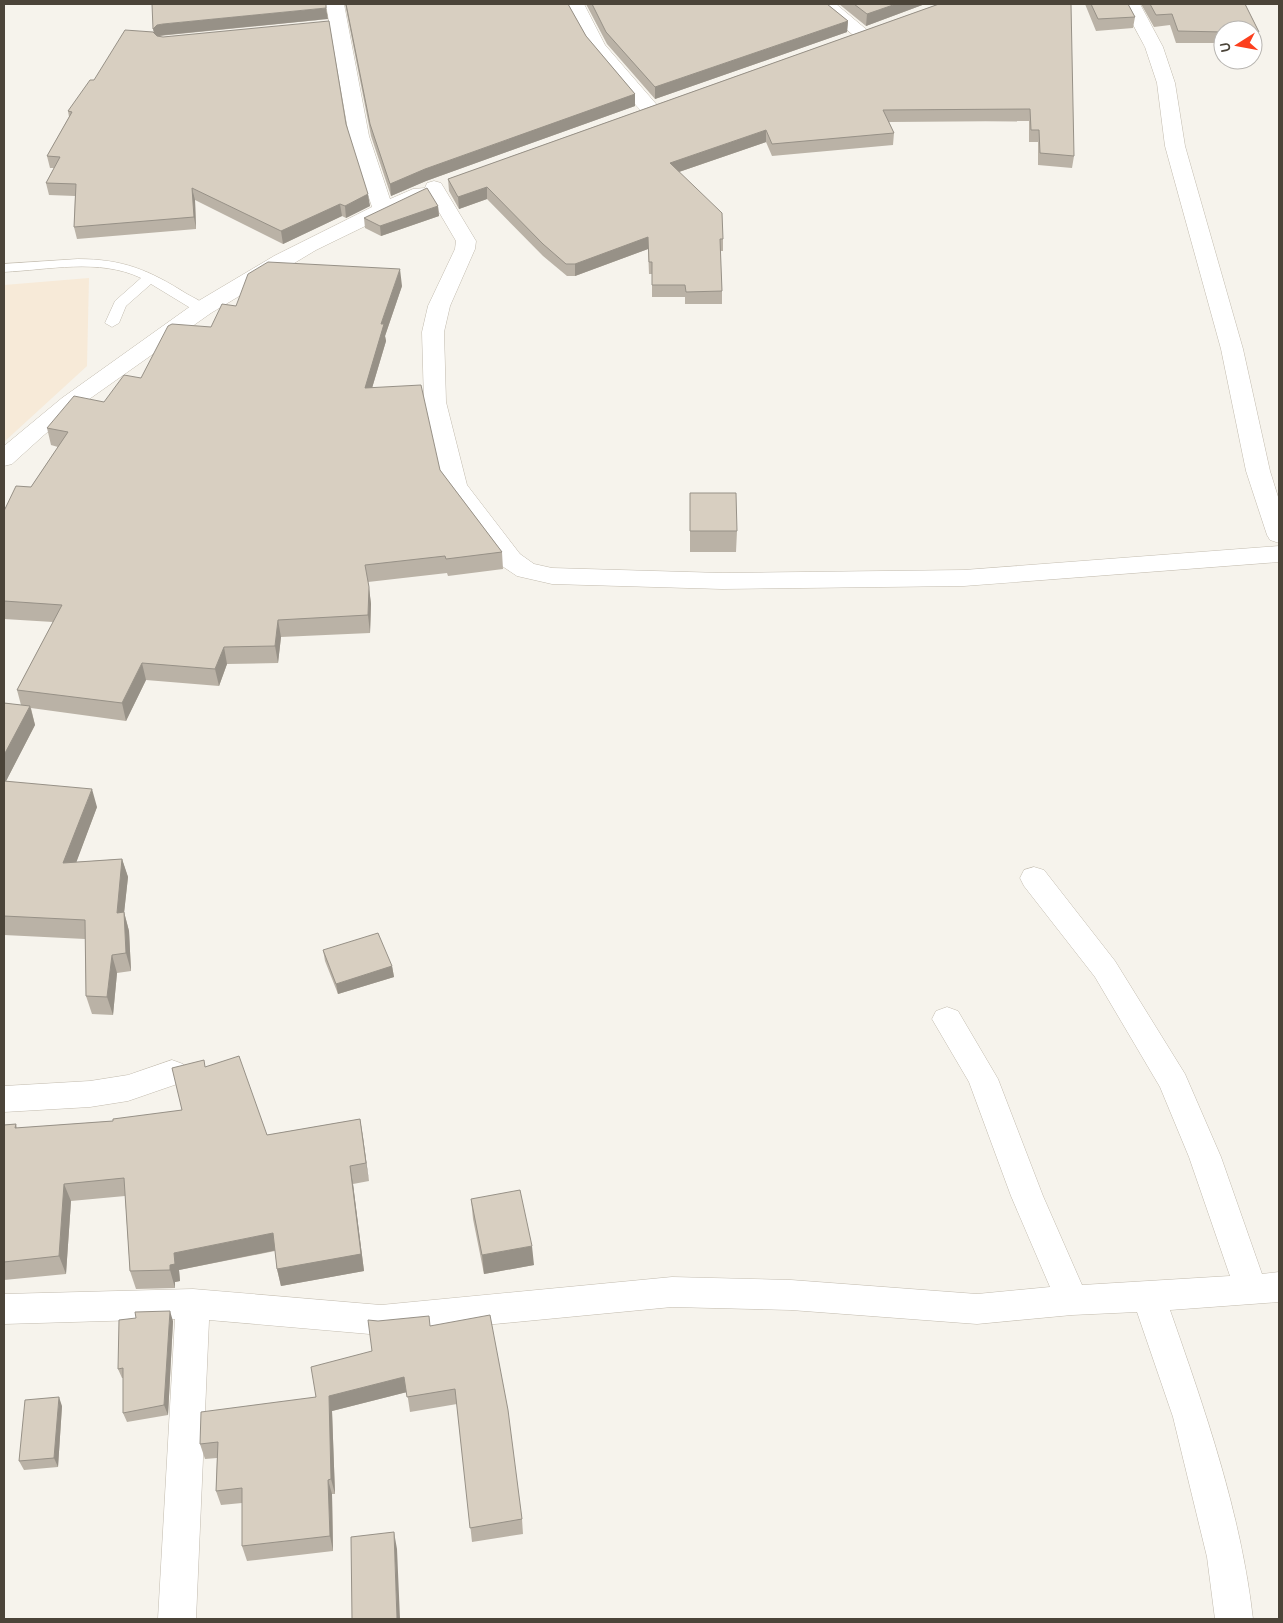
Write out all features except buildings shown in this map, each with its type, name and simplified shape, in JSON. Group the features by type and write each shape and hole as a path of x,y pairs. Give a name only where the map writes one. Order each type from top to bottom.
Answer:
{"street":[{"path":"335,4 359,136 383,209"},
{"path":"575,4 583,25 598,49 650,109"},
{"path":"826,4 864,35"},
{"path":"1131,4 1154,47 1166,83 1175,146 1232,349 1269,470 1279,535"},
{"path":"321,27 340,25"},
{"path":"4,459 19,443 100,380 202,309 271,268 383,209 443,184 466,241 465,249 436,317 433,332 435,402 456,486 511,560 526,570 552,576 722,581 964,578 1279,554"},
{"path":"4,1309 193,1304 381,1320 672,1292 791,1295 978,1309 1072,1300 1149,1297 1265,1288 1205,1157 1174,1083 1105,969 1034,878"},
{"path":"947,1019 983,1079 1027,1196 1072,1300"},
{"path":"4,1099 100,1092 128,1088 172,1073"},
{"path":"1149,1297 1190,1417 1225,1557 1234,1619"},
{"path":"178,1619 193,1304"}],"lane":[{"path":"4,268 75,263 120,266 148,278 202,309"},
{"path":"112,323 120,304 148,278"}],"shaded area":[{"path":"89,278 87,366 4,442 4,285"}]}
